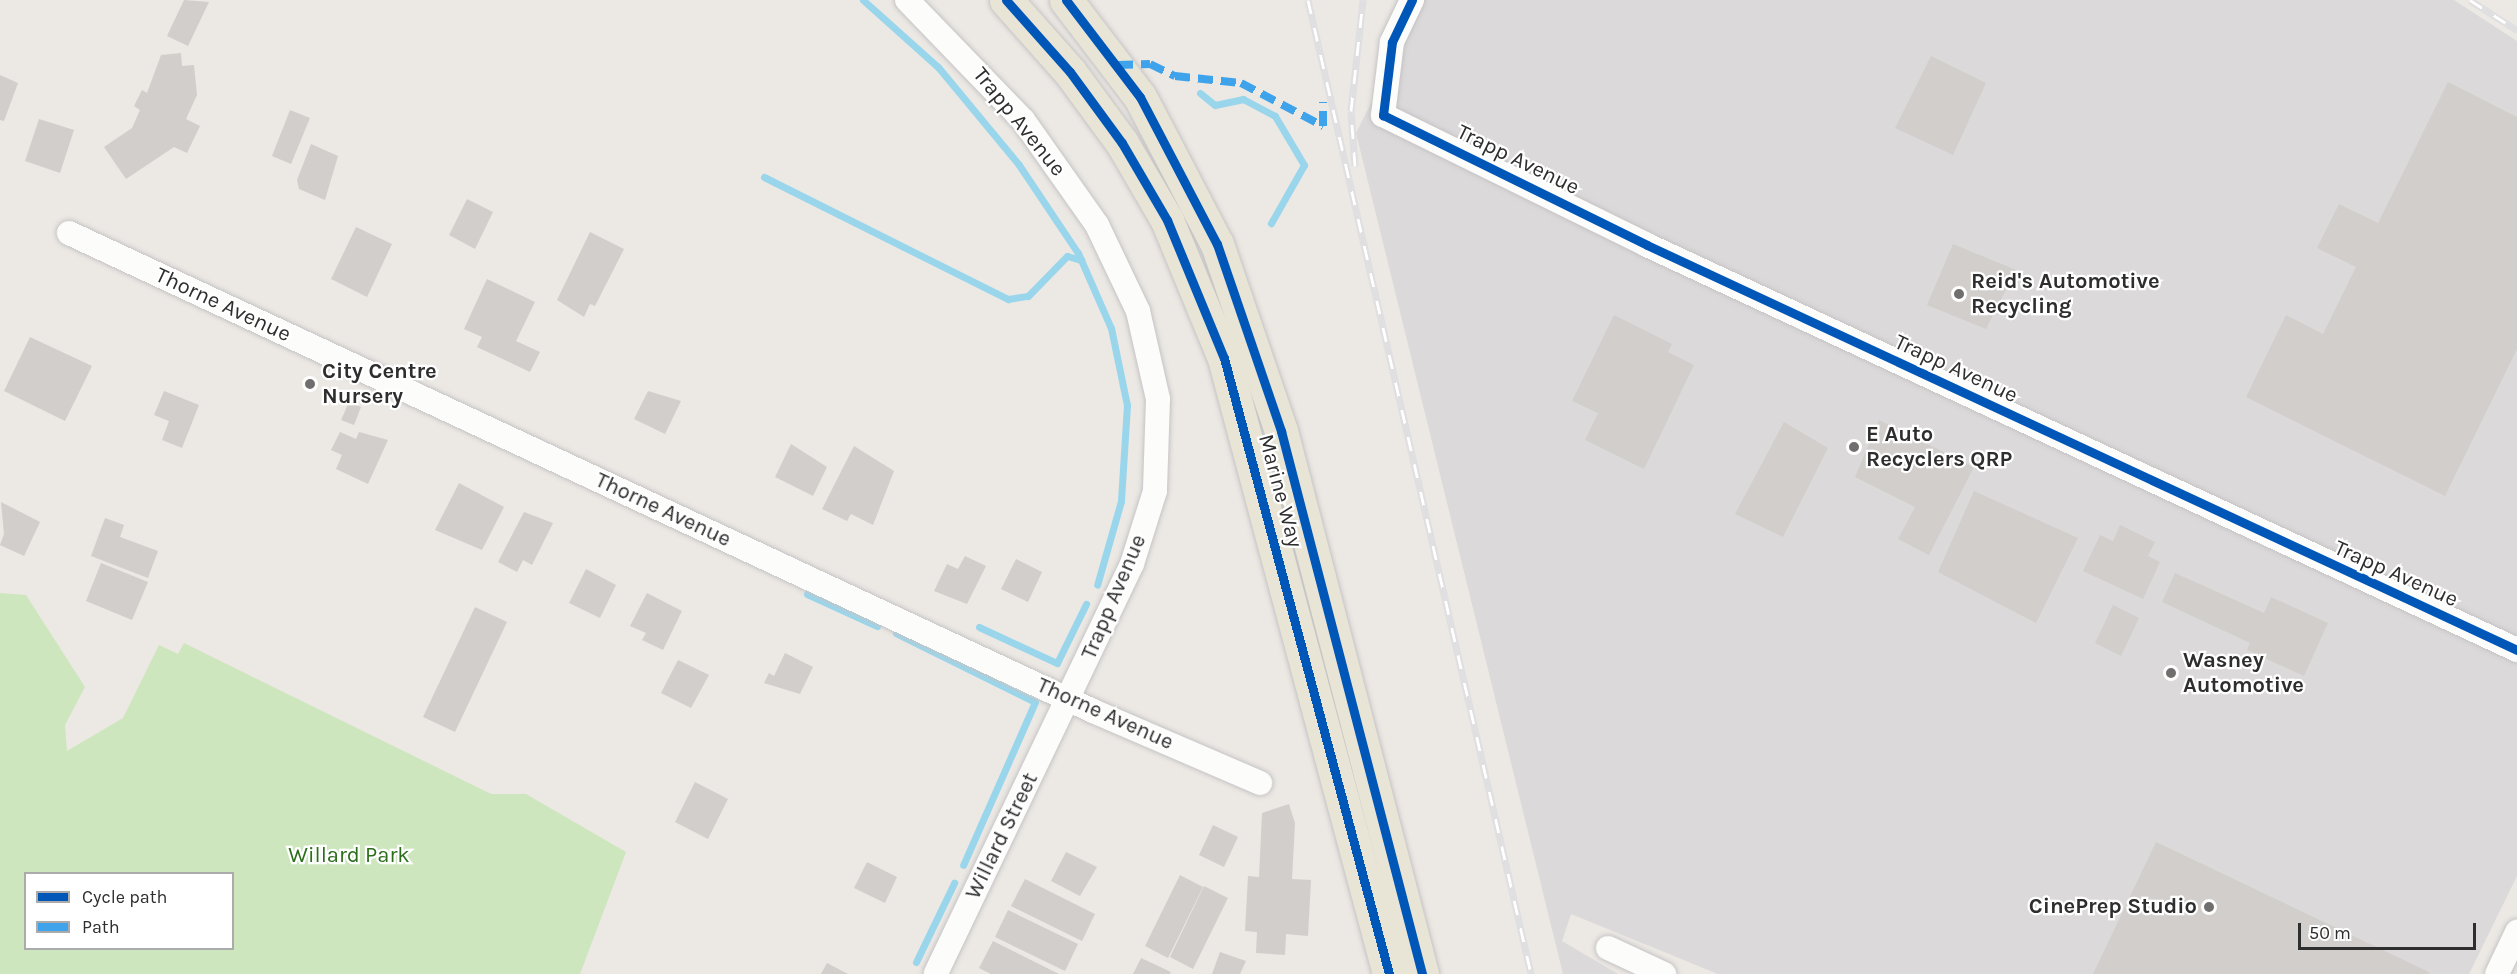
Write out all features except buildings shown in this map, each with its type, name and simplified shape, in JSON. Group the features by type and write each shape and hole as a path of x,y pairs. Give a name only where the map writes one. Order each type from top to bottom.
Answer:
{"main road":[{"name":"Marine Way","path":"1006,0 1070,72 1122,143 1167,220 1224,358 1389,974"},
{"name":"Marine Way","path":"1066,0 1140,97 1217,244 1281,431 1422,974"}],"street":[{"name":"Trapp Avenue","path":"907,0 1015,111 1072,188 1119,266 1150,353 1158,399 1155,491 1132,564 1069,699"},
{"name":"Trapp Avenue","path":"1412,0 1392,42 1383,115 1647,246 2517,650"},
{"name":"Thorne Avenue","path":"69,234 1069,699 1260,783"},
{"name":"Willard Street","path":"936,974 1069,699"},
{"path":"2497,974 2517,932"},
{"path":"1608,948 1664,974"}],"shaded area":[{"path":"1423,0 2454,0 2517,41 2517,876 2469,974 1718,974 1571,914 1562,941 1618,974 1563,974 1356,133"}],"green space":[{"name":"Willard Park","path":"0,593 26,595 85,687 65,725 67,751 123,718 159,645 178,654 184,643 491,794 526,794 626,852 580,974 0,974"}],"waterway":[{"path":"863,0 938,67 1019,165 1078,253 1111,328 1127,405 1121,501 1097,585"},
{"path":"1200,93 1215,105 1243,99 1275,116 1304,165 1271,223"},
{"path":"764,177 1008,299 1028,296 1067,256 1081,260"},
{"path":"807,594 877,626"},
{"path":"979,627 1057,663 1086,604"},
{"path":"896,633 1035,702 963,865"},
{"path":"916,962 954,883"}],"railway":[{"path":"1308,0 1531,974"},
{"path":"1355,166 1351,111 1363,0"},
{"path":"2470,0 2517,30"}],"marked path":[{"path":"1118,65 1150,64 1175,76 1241,83 1323,126 1323,102"}],"cycle path":[{"path":"1006,0 1070,72 1122,143 1167,220 1224,358 1389,974"},
{"path":"1066,0 1140,97 1217,244 1281,431 1422,974"},
{"path":"1412,0 1392,42 1383,115 1647,245 2517,650"}],"place":[{"name":"Reid's Automotive Recycling","path":"1959,294"},
{"name":"City Centre Nursery","path":"310,384"},
{"name":"E Auto Recyclers QRP","path":"1854,447"},
{"name":"Wasney Automotive","path":"2171,673"},
{"name":"CinePrep Studio","path":"2209,907"}]}
